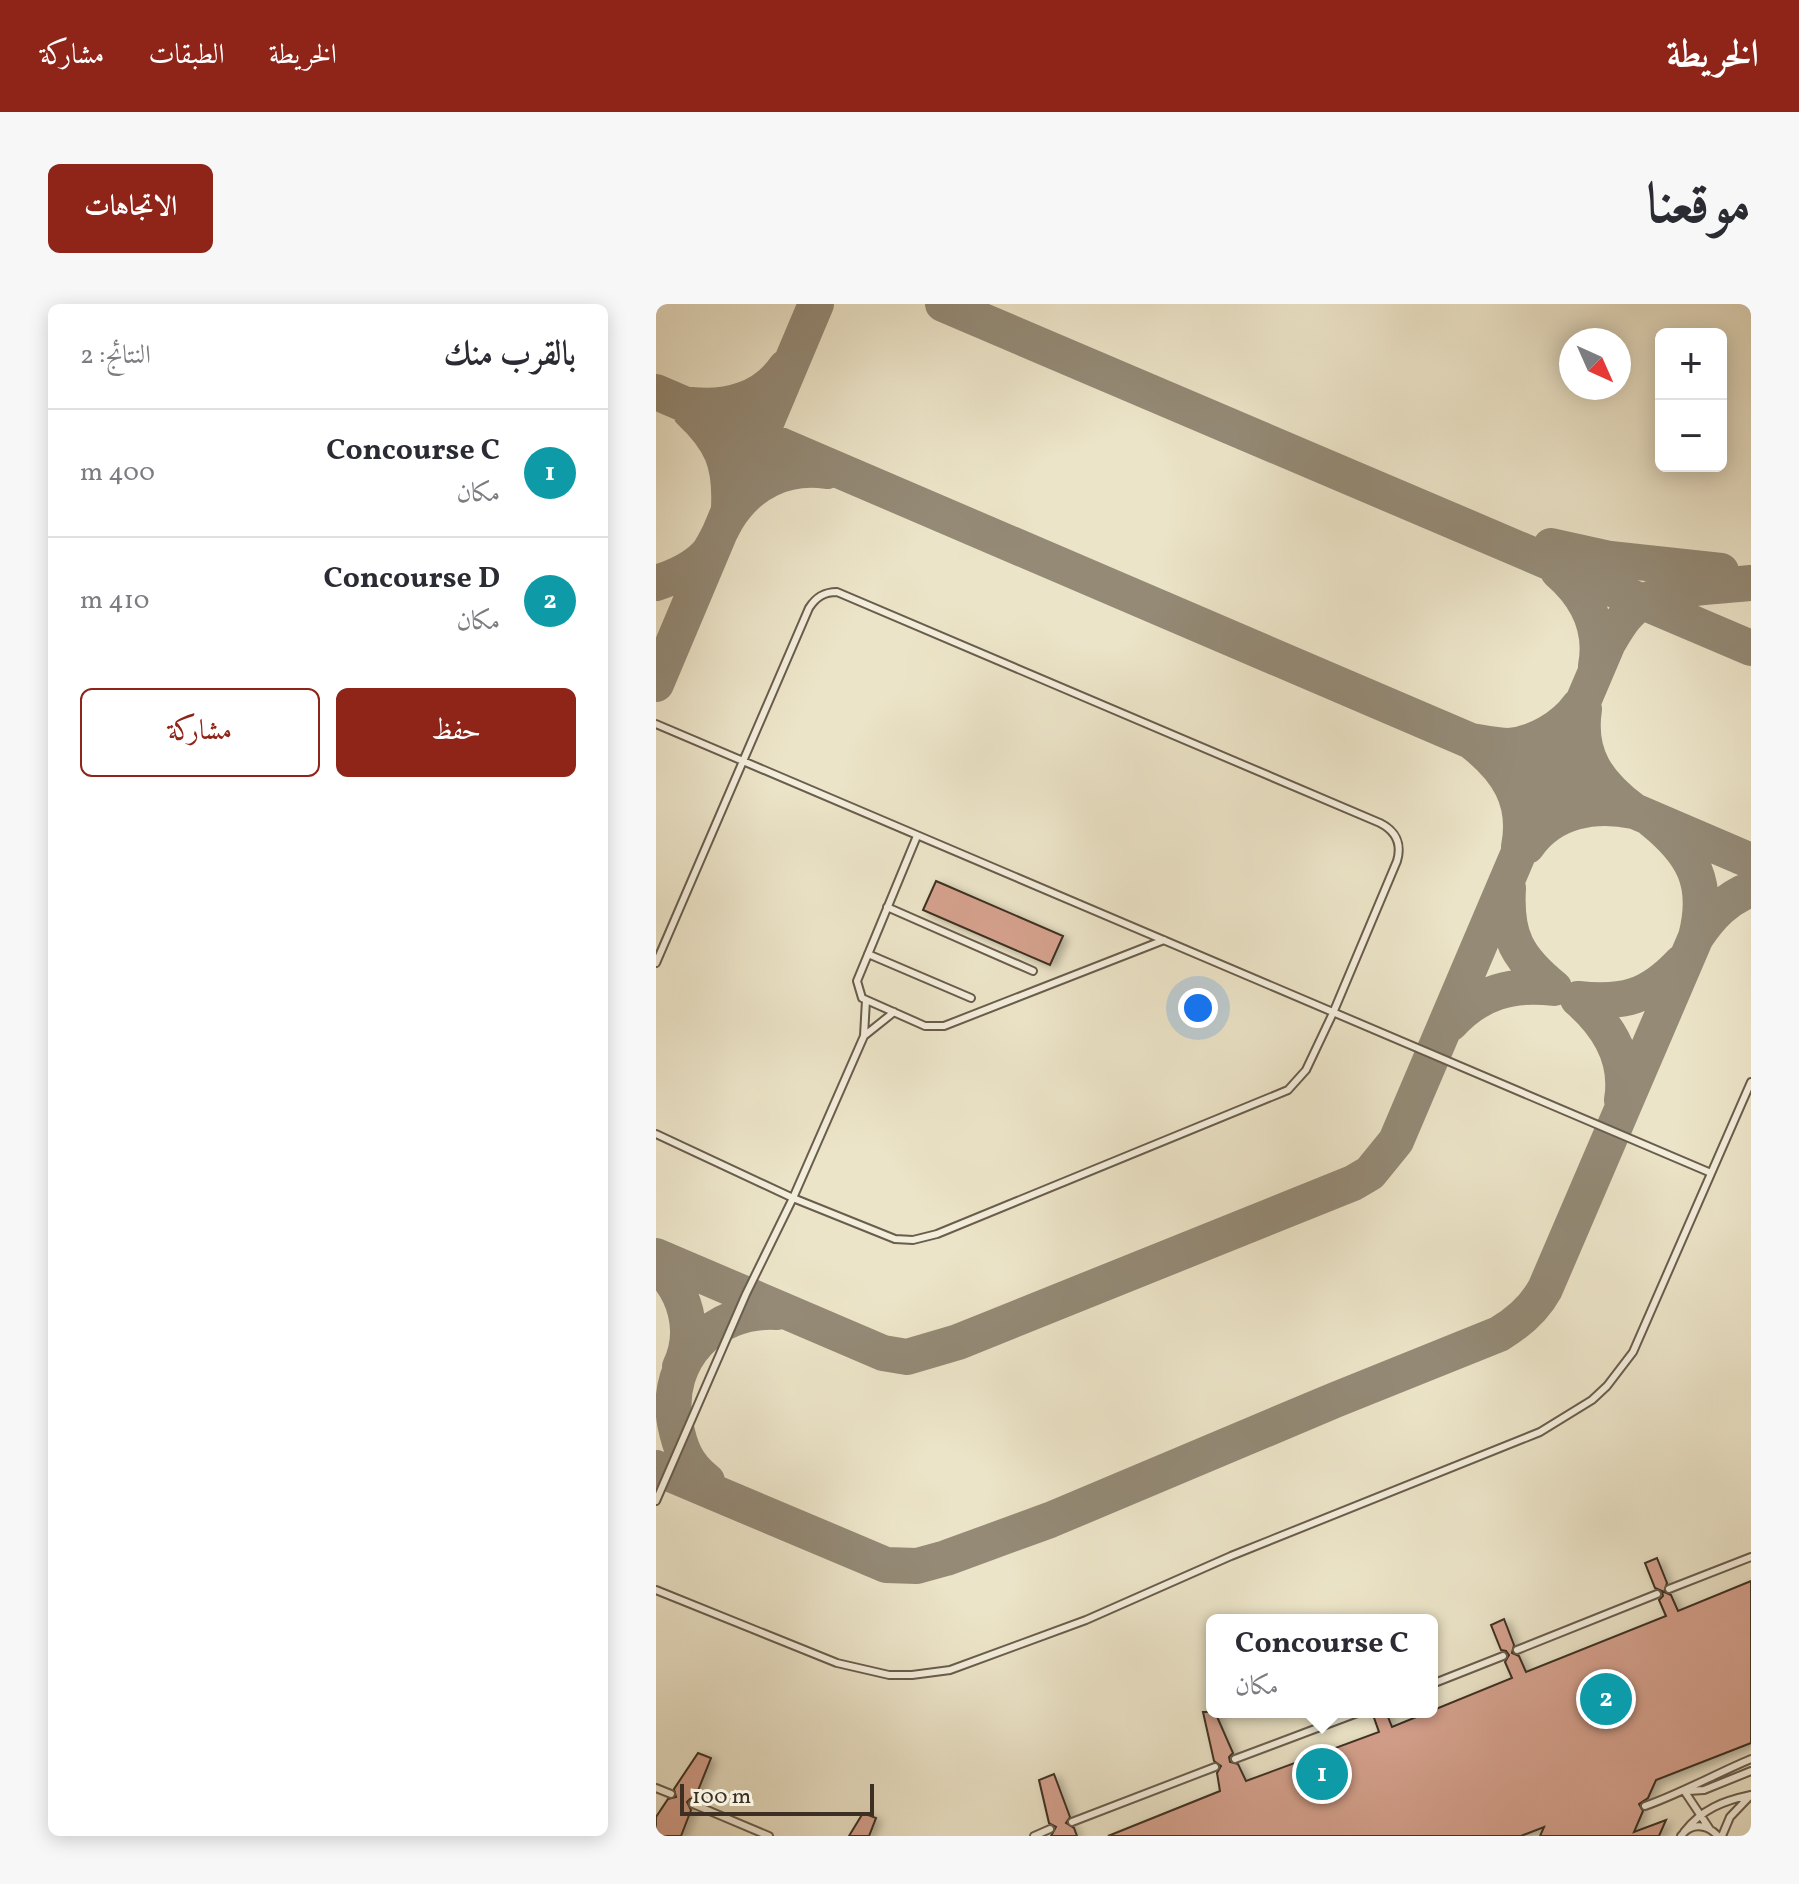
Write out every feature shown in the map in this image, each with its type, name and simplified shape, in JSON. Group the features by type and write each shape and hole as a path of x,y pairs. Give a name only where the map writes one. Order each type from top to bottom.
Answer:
{"lane":[{"path":"656,963 809,608 822,595 837,592 1387,826 1397,838 1399,853 1333,1013 1301,1078 1281,1095 937,1234 913,1240 895,1239 793,1198 656,1134"},
{"path":"656,724 1711,1173"},
{"path":"917,836 857,981 860,995 866,1000 925,1026 944,1026 1164,940"},
{"path":"887,907 1033,971"},
{"path":"868,954 971,998"},
{"path":"656,1501 864,1036 866,1000"},
{"path":"864,1036 894,1012"},
{"path":"656,1590 837,1663 889,1675 950,1670 1086,1620 1231,1556 1540,1432 1580,1409 1607,1386 1640,1341 1751,1082"},
{"path":"1669,1589 1751,1557"},
{"path":"1517,1650 1657,1594"},
{"path":"1438,1682 1503,1656"},
{"path":"1235,1759 1344,1718"},
{"path":"1685,1792 1702,1780 1751,1759"},
{"path":"1072,1822 1215,1767"},
{"path":"1645,1806 1685,1792 1704,1790 1751,1771"},
{"path":"656,1788 671,1794"},
{"path":"1685,1792 1709,1828 1720,1836 1730,1817 1751,1795"},
{"path":"1682,1834 1699,1815 1730,1799 1751,1795"},
{"path":"693,1804 769,1836"},
{"path":"1682,1834 1693,1827 1709,1828"},
{"path":"1034,1836 1050,1829"}],"building":[{"path":"936,881 1063,936 1050,965 923,910"},
{"path":"1657,1558 1667,1583 1664,1592 1671,1595 1678,1611 1751,1581 1751,1743 1656,1780 1648,1798 1639,1804 1643,1811 1634,1832 1666,1820 1659,1836 1540,1836 1544,1827 1521,1836 1108,1836 1220,1791 1217,1773 1221,1766 1214,1761 1203,1712 1206,1712 1206,1718 1218,1718 1233,1753 1229,1757 1230,1762 1238,1764 1246,1781 1379,1732 1374,1718 1388,1718 1392,1727 1414,1718 1438,1718 1438,1708 1512,1678 1505,1662 1509,1655 1501,1650 1491,1625 1504,1619 1514,1645 1512,1653 1519,1656 1526,1672 1666,1616 1659,1600 1663,1596 1662,1591 1655,1588 1645,1563"},
{"path":"698,1753 711,1758 695,1798 687,1802 691,1810 681,1836 656,1836 656,1817 668,1799 676,1797 674,1789"},
{"path":"1054,1774 1070,1817 1066,1823 1074,1828 1077,1836 1051,1836 1056,1827 1049,1823 1039,1780"},
{"path":"863,1813 876,1818 869,1836 849,1836"}],"taxiway":[{"path":"656,684 816,304"},
{"path":"943,304 1751,648"},
{"path":"691,405 718,405 744,400 767,387 786,367"},
{"path":"656,392 1751,861"},
{"path":"690,411 710,433 722,454 728,478 729,507"},
{"path":"656,583 685,571 704,558 736,506 757,486 783,474 827,471"},
{"path":"1551,546 1610,559 1721,571"},
{"path":"1558,571 1585,602 1595,626 1596,666"},
{"path":"656,1256 883,1353 907,1357 958,1342 1353,1183 1370,1173 1396,1141 1608,643 1619,625 1639,604 1657,596 1751,583"},
{"path":"1519,847 1520,815 1512,787 1495,763 1471,741 1509,746 1529,742 1557,727 1579,706"},
{"path":"1527,846 1549,824 1575,812 1604,808 1634,811 1610,790 1593,768 1584,741 1584,709"},
{"path":"656,1468 886,1565 917,1566 1050,1520 1499,1334 1531,1309 1545,1289 1696,937 1701,901 1695,871 1678,845 1652,820"},
{"path":"1450,1024 1473,1004 1497,992 1524,987 1554,988 1522,956 1516,945 1509,920 1508,888"},
{"path":"1696,937 1720,908 1751,889"},
{"path":"1578,999 1609,1000 1634,996 1658,984 1681,963"},
{"path":"1578,999 1599,1020 1614,1044 1622,1070 1622,1100"},
{"path":"656,1264 675,1286 686,1312 688,1340 680,1367"},
{"path":"707,1481 689,1462 679,1440 674,1400 677,1378 698,1342 714,1328 754,1313 777,1312"}],"place":[{"name":"Concourse D","path":"1606,1699"},
{"name":"Concourse C","path":"1322,1774"}]}
